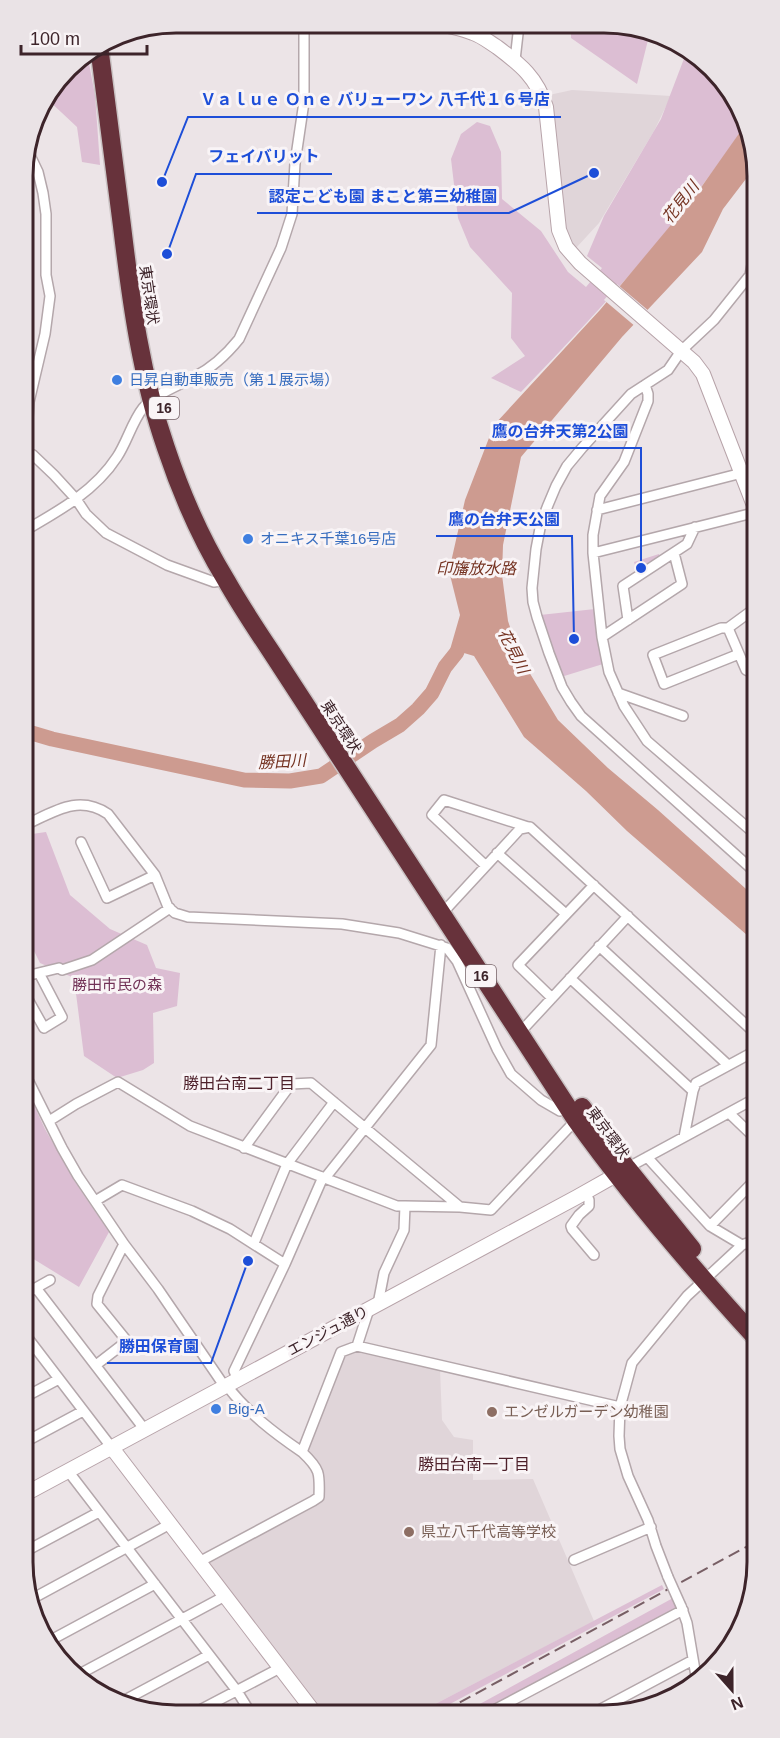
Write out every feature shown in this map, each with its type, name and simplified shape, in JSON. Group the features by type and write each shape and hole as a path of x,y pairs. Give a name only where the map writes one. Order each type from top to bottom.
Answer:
{"highway":[{"name":"東京環状","path":"110,49 156,398 166,448 203,537 226,580 565,1083 646,1214 747,1314"},
{"name":"東京環状","path":"100,54 140,354 156,398 218,544 333,738"},
{"name":"東京環状","path":"355,772 450,946 572,1114 621,1171"},
{"name":"東京環状","path":"708,1276 747,1326"}],"street":[{"path":"33,525 90,489 118,457 144,407 201,373 230,351 239,339 281,248 292,214 303,102 304,33"},
{"path":"474,33 515,60 531,76 541,91 546,107 559,230 566,247 580,263 694,362 703,374 747,487"},
{"path":"515,60 518,33"},
{"path":"33,162 38,172 45,204 47,232 45,268 50,296 45,334 33,385"},
{"path":"747,279 714,320 677,348 668,369 631,394 567,466 541,523 532,588 537,617 562,687 581,716 747,865"},
{"path":"645,385 648,394 644,411 624,462 600,496 593,535 592,553 602,638 609,672 624,706 647,741 747,827"},
{"path":"33,455 106,533 167,565 214,582 226,580"},
{"path":"597,510 742,473"},
{"path":"592,553 747,514"},
{"path":"628,620 624,586 687,544 695,527"},
{"path":"602,638 682,584 674,553"},
{"path":"739,654 664,684 653,655 721,628 728,628 747,614"},
{"path":"728,628 747,670"},
{"path":"618,693 683,716"},
{"path":"486,866 432,815 444,800 530,827 747,1026"},
{"path":"33,822 74,805 87,804 97,807 108,814 155,875 170,908 175,913 188,917 358,926 399,933 450,946"},
{"path":"448,907 520,829 530,827"},
{"path":"81,842 107,898 155,875"},
{"path":"497,853 566,914"},
{"path":"552,998 518,965 594,885"},
{"path":"33,974 59,968 62,970 92,960 170,908"},
{"path":"526,1026 628,916"},
{"path":"49,1121 118,1082 190,1126 397,1206 491,1210 572,1114 550,1106 511,1074 497,1049 450,946"},
{"path":"230,1384 324,1178 431,1045 450,946"},
{"path":"599,946 728,1065"},
{"path":"33,1008 44,1028 62,1017 39,973"},
{"path":"570,978 693,1091"},
{"path":"684,1137 696,1083 747,1055"},
{"path":"244,1148 291,1084 311,1083 460,1207"},
{"path":"33,1090 78,1176 124,1244 230,1384 236,1398 266,1426 302,1452 316,1466 319,1474 319,1497 314,1501 199,1562"},
{"path":"254,1243 287,1164 334,1102"},
{"path":"621,1171 747,1103"},
{"path":"729,1113 747,1130"},
{"path":"648,1157 710,1226 742,1245"},
{"name":"エンジュ通り","path":"33,1488 146,1430 621,1171"},
{"path":"95,1201 122,1185 192,1210 230,1229 285,1264"},
{"path":"710,1226 747,1190"},
{"path":"585,1192 589,1206 571,1226 594,1255"},
{"path":"357,1346 384,1273 404,1230 405,1206"},
{"path":"695,1672 687,1623 682,1608 623,1460 619,1437 620,1407 632,1363 687,1296 742,1245 747,1243"},
{"path":"96,1365 127,1341 97,1304 98,1296 124,1244"},
{"path":"33,1289 50,1280"},
{"path":"33,1292 96,1365 146,1430"},
{"path":"302,1452 341,1352 357,1346 620,1407"},
{"path":"33,1347 309,1705"},
{"path":"33,1393 59,1379"},
{"path":"33,1438 83,1411"},
{"path":"68,1471 237,1690 246,1705"},
{"path":"33,1547 99,1512"},
{"path":"37,1596 170,1524"},
{"path":"574,1560 651,1527"},
{"path":"55,1638 155,1584"},
{"path":"85,1671 225,1596"},
{"path":"514,1705 682,1608"},
{"path":"130,1697 209,1655"},
{"path":"609,1705 693,1660"},
{"path":"209,1705 280,1668"}],"shaded area":[{"path":"572,90 671,96 654,131 599,223 576,248 570,240 565,225 549,95"},
{"name":"県立八千代高等学校","path":"357,1349 440,1369 442,1420 454,1437 473,1440 473,1480 533,1479 594,1621 433,1705 313,1705 207,1562 322,1499 308,1447 343,1354"}],"green space":[{"path":"571,33 604,33 623,34 648,40 637,84 571,38"},
{"path":"684,57 712,82 723,96 740,132 667,230 521,392 491,378 525,356 511,338 512,293 470,247 458,218 451,159 461,134 477,122 490,126 501,152 502,199 541,231 568,272 586,287 602,268 587,256 604,216 661,119"},
{"path":"89,63 95,95 100,165 82,162 77,127 53,104 75,75"},
{"path":"659,554 660,557 638,574 634,562"},
{"path":"595,609 603,664 561,677 540,615"},
{"name":"勝田市民の森","path":"46,832 70,895 110,929 147,945 156,968 180,973 177,1006 153,1013 154,1063 143,1070 117,1078 84,1056 74,978 40,963 33,949 33,834"},
{"path":"33,1103 75,1182 109,1232 79,1287 33,1259"},
{"path":"662,1585 664,1589 448,1705 433,1705"},
{"path":"673,1598 678,1607 494,1705 478,1705"}],"water":[{"name":"印旛放水路","path":"740,132 746,157 747,178 723,209 702,252 622,337 521,457 503,545 502,575 508,621 520,657 558,720 608,768 747,890 747,935 627,831 586,791 524,737 474,656 464,653 445,667 460,615 449,571 465,500 494,425 600,310 695,196"}],"pier":[{"path":"617,284 650,312 636,327 604,300"}],"waterway":[{"name":"勝田川","path":"33,733 244,780 290,781 321,776 400,725 418,709 432,693 445,667 457,652"}],"railway":[{"path":"455,1705 747,1546"}],"place":[{"name":"認定こども園 まこと第三幼稚園","path":"594,173"},
{"name":"Ｖａｌｕｅ Ｏｎｅ バリューワン 八千代１６号店","path":"162,182"},
{"name":"フェイバリット","path":"167,254"},
{"name":"日昇自動車販売（第１展示場）","path":"117,380"},
{"name":"オニキス千葉16号店","path":"248,539"},
{"name":"鷹の台弁天第2公園","path":"641,568"},
{"name":"鷹の台弁天公園","path":"574,639"},
{"name":"勝田保育園","path":"248,1261"},
{"name":"Big-A","path":"216,1409"},
{"name":"エンゼルガーデン幼稚園","path":"492,1412"},
{"name":"県立八千代高等学校","path":"409,1532"}],"district":[{"name":"勝田台南二丁目","path":"239,1083"},
{"name":"勝田台南一丁目","path":"474,1464"}],"water label":[{"name":"花見川","path":"680,202"},
{"name":"花見川","path":"514,651"}]}
